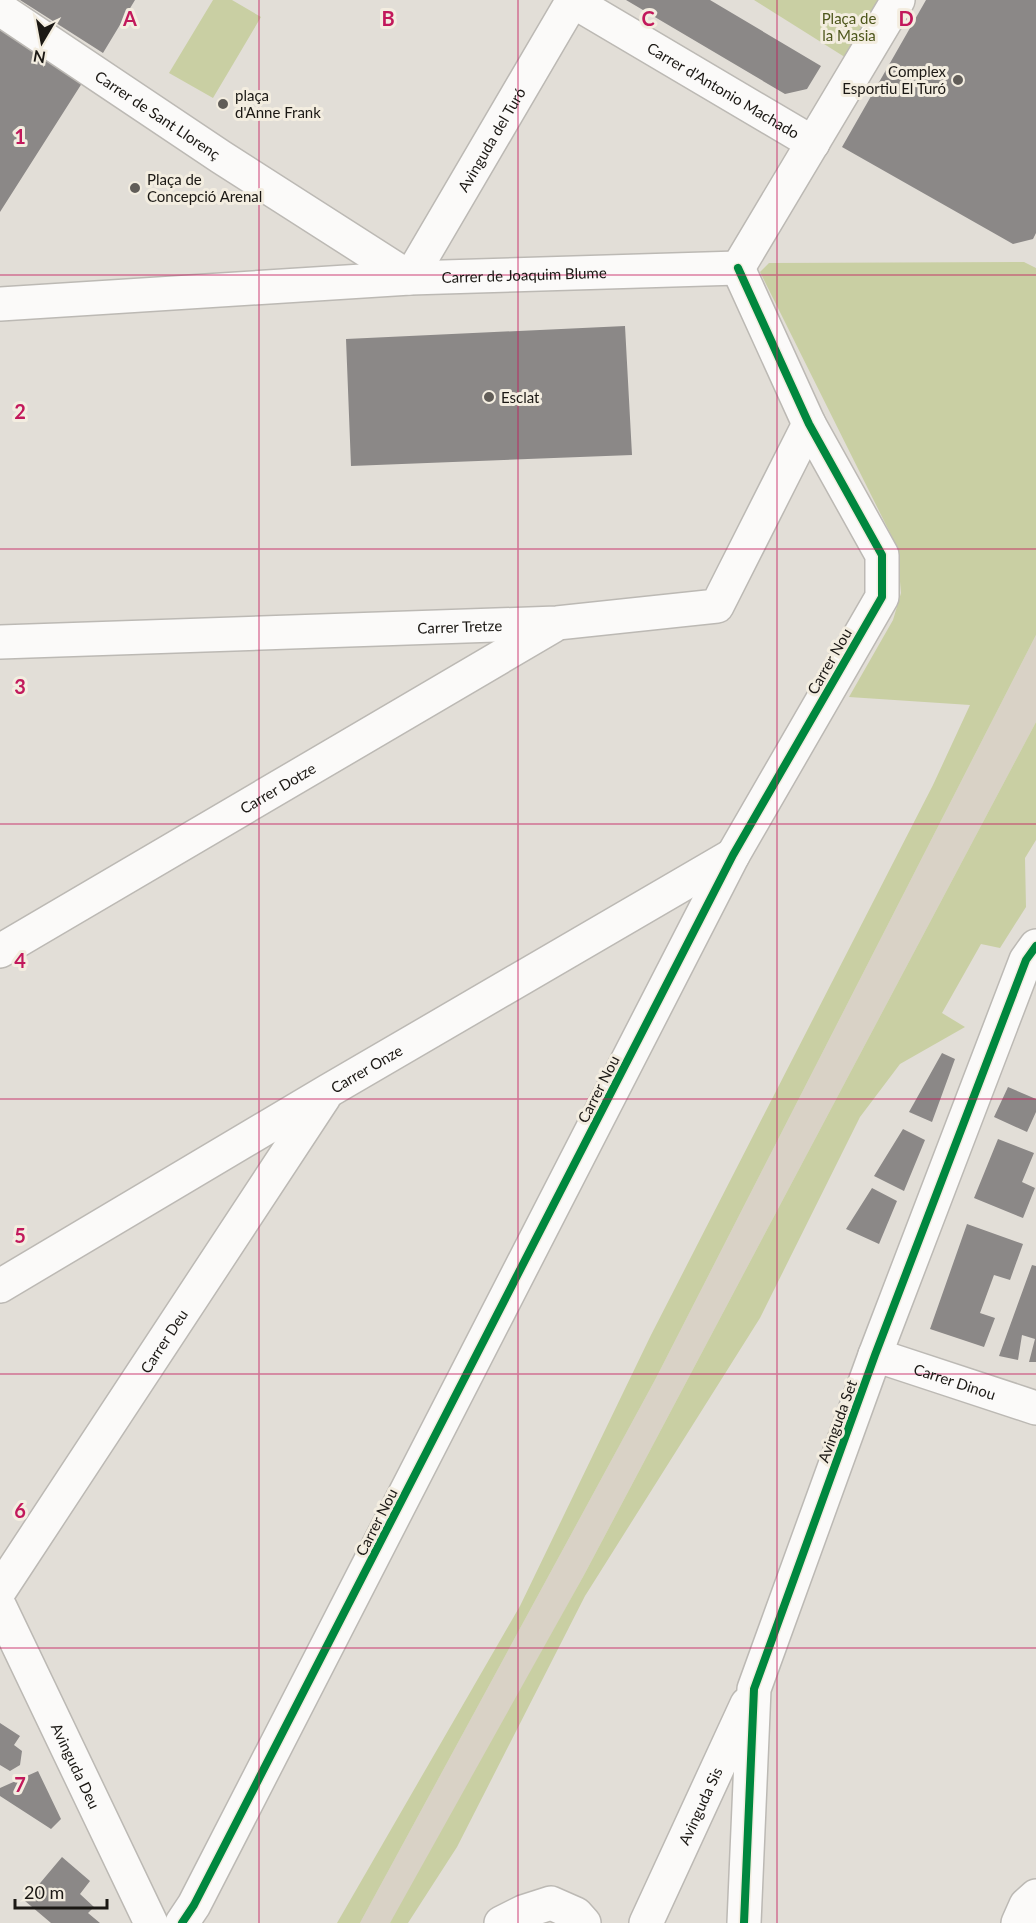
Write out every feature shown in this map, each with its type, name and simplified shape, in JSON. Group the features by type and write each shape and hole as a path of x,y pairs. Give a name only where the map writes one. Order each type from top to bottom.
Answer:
{"street":[{"name":"Carrer d'Antonio Machado","path":"572,0 813,143"},
{"name":"Avinguda del Turó","path":"410,278 572,0"},
{"path":"738,268 898,0"},
{"name":"Carrer de Sant Llorenç","path":"0,9 221,157 410,278"},
{"name":"Carrer de Joaquim Blume","path":"0,304 410,278 738,268"},
{"name":"Carrer Nou","path":"182,1923 200,1895 733,855 882,597 882,555 808,424 738,268"},
{"name":"Carrer Tretze","path":"0,642 557,623 717,606 808,424"},
{"name":"Carrer Dotze","path":"0,951 557,623"},
{"name":"Carrer Onze","path":"0,1286 328,1091 733,855"},
{"name":"Avinguda Set","path":"744,1923 754,1689 875,1355 1026,960 1036,946"},
{"name":"Carrer Deu","path":"0,1590 328,1091"},
{"name":"Carrer Dinou","path":"875,1355 1036,1408"},
{"name":"Avinguda Deu","path":"0,1607 151,1923"},
{"name":"Avinguda Sis","path":"646,1923 754,1689"},
{"path":"1018,1923 1026,1905 1036,1896"},
{"path":"501,1923 523,1912 551,1903 576,1914 584,1923"}],"shaded area":[{"path":"1036,635 1036,722 584,1575 399,1911 390,1923 360,1923 655,1380"}],"green space":[{"path":"213,0 232,0 261,17 213,98 169,73"},
{"name":"Plaça de la Masia","path":"754,0 894,0 859,66"},
{"path":"1024,262 1036,268 1036,635 655,1380 360,1923 337,1923 520,1606 651,1335 933,785 970,705 849,697 893,620 901,593 897,547 760,272 769,263"},
{"path":"1036,722 1036,840 1025,858 1026,907 1000,948 981,944 942,1013 965,1027 900,1064 860,1117 760,1318 585,1596 457,1847 408,1923 390,1923 584,1575"}],"building":[{"path":"20,0 135,0 103,53"},
{"path":"626,0 710,0 821,66 807,89 785,94"},
{"name":"Complex Esportiu El Turó","path":"926,0 1036,0 1036,233 1033,239 1013,244 842,147"},
{"path":"0,25 84,80 0,212"},
{"name":"Esclat","path":"625,326 632,455 351,466 346,339"},
{"path":"942,1053 955,1059 932,1122 909,1112"},
{"path":"1008,1087 1036,1099 1036,1112 1027,1132 994,1117"},
{"path":"903,1129 925,1140 904,1191 874,1176"},
{"path":"998,1139 1034,1153 1022,1182 1035,1188 1023,1218 974,1198"},
{"path":"872,1188 897,1201 879,1244 846,1229"},
{"path":"967,1224 1023,1244 1010,1280 994,1275 980,1313 995,1318 984,1347 930,1329"},
{"path":"1032,1265 1036,1266 1036,1362 1029,1362 1035,1339 1022,1335 1018,1360 999,1356"},
{"path":"0,1723 20,1736 14,1745 22,1751 20,1765 10,1771 0,1765"},
{"path":"38,1771 61,1819 51,1829 0,1796 0,1788"},
{"path":"62,1857 90,1881 80,1894 94,1907 88,1913 100,1923 51,1923 25,1901"}],"cycle path":[{"path":"182,1923 194,1905 733,855 882,597 882,555 809,424 738,268"},
{"path":"744,1923 754,1689 875,1355 1026,960 1036,946"}],"place":[{"name":"Complex Esportiu El Turó","path":"958,80"},
{"name":"plaça d'Anne Frank","path":"223,104"},
{"name":"Plaça de Concepció Arenal","path":"135,188"},
{"name":"Esclat","path":"489,397"}]}
